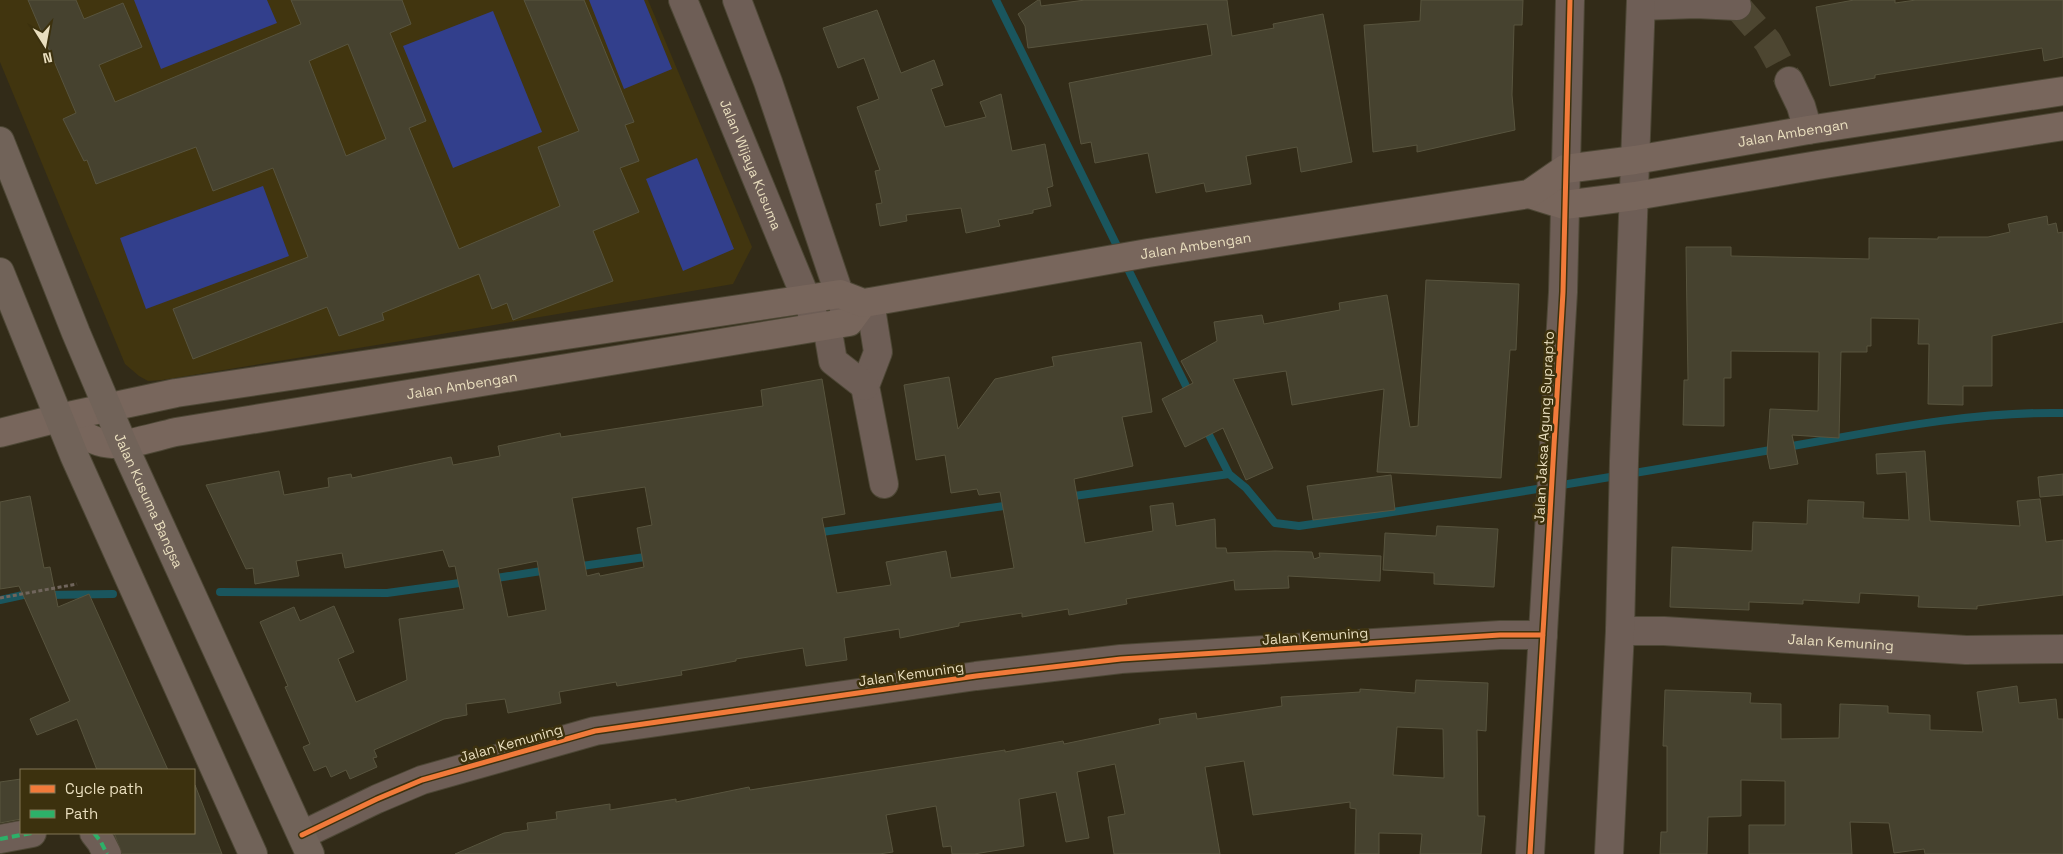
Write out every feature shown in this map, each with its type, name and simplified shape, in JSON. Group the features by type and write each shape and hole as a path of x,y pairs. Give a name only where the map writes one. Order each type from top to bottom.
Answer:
{"highway":[{"name":"Jalan Kusuma Bangsa","path":"0,141 76,333 123,444 306,844"},
{"path":"0,272 59,418 253,854"}],"main road":[{"name":"Jalan Ambengan","path":"59,418 89,440 107,444 123,444 176,432 844,312 1148,253 1530,194 1565,170 2063,91"},
{"name":"Jalan Ambengan","path":"1530,194 1564,205 1635,196 2063,126"},
{"name":"Jalan Ambengan","path":"0,433 59,418 176,393 807,298 844,312"}],"street":[{"name":"Jalan Wijaya Kusuma","path":"683,0 807,298"},
{"path":"737,0 768,82 844,312 878,352 865,386 884,484"},
{"name":"Jalan Jaksa Agung Suprapto","path":"1530,854 1563,292 1570,0"},
{"path":"1609,854 1620,631 1623,473 1641,3 1738,6"},
{"path":"1789,81 1801,106 1808,130"},
{"path":"844,312 833,361 865,386"},
{"name":"Jalan Kemuning","path":"1620,631 1674,632 1966,650 2063,649"},
{"name":"Jalan Kemuning","path":"306,844 377,798 422,780 595,731 976,676 1121,659 1500,635 1543,635"},
{"path":"0,839 27,834"},
{"path":"95,834 107,854"}],"path":[{"path":"0,598 77,584"}],"shaded area":[{"path":"0,0 648,0 752,247 733,284 395,342 148,381 125,364 0,62"},
{"path":"134,0 267,0 277,23 161,69"},
{"path":"589,0 644,0 672,69 624,89"},
{"path":"493,11 542,132 453,168 403,46"},
{"path":"697,158 734,249 683,271 646,179"},
{"path":"263,186 289,256 146,309 120,238"}],"building":[{"path":"28,0 76,0 84,19 123,3 142,47 99,65 115,102 301,24 291,0 402,0 411,24 390,33 426,121 409,128 459,249 560,206 538,147 579,131 524,0 584,0 634,122 625,125 639,161 620,168 639,212 593,231 613,281 513,320 507,303 492,309 479,274 382,313 384,320 339,336 327,307 193,359 173,309 308,257 273,168 213,191 196,147 96,184 87,160 84,161 63,119 76,113","holes":["348,44 386,139 346,156 309,61"]},
{"path":"1040,0 1041,6 1085,0 1227,0 1232,36 1274,28 1273,24 1323,14 1352,162 1301,172 1297,147 1246,156 1251,184 1206,192 1204,183 1156,193 1148,153 1095,163 1091,142 1081,144 1069,83 1212,55 1207,24 1028,48 1025,26 1018,14"},
{"path":"1421,0 1523,0 1522,25 1514,25 1512,95 1515,130 1417,152 1417,145 1373,152 1364,25 1420,21"},
{"path":"1854,0 1895,0 1895,3 1916,0 2063,0 2063,57 2044,61 2042,48 1875,75 1875,78 1830,86 1816,7"},
{"path":"877,10 901,73 934,60 943,85 931,89 945,127 986,117 980,102 1001,94 1012,151 1045,144 1053,186 1047,188 1051,206 1033,210 1033,213 998,220 1000,226 966,233 961,208 906,215 907,221 880,226 876,204 882,203 875,171 880,170 857,107 879,99 864,58 838,68 823,28"},
{"path":"2047,216 2048,225 2056,223 2058,233 2063,232 2063,322 1992,336 1992,386 1963,386 1963,405 1928,404 1929,344 1918,344 1919,319 1871,318 1871,346 1867,346 1867,352 1841,352 1839,438 1792,435 1798,464 1770,469 1767,454 1770,409 1818,411 1819,352 1731,351 1731,378 1724,378 1724,426 1683,425 1684,380 1688,380 1686,247 1731,247 1731,256 1869,259 1869,238 1938,239 1938,237 1988,237 2010,232 2008,224"},
{"path":"1426,280 1519,284 1516,350 1510,350 1501,478 1377,472 1384,389 1292,405 1286,371 1233,379 1273,468 1246,480 1223,428 1185,447 1162,399 1193,383 1181,361 1217,341 1214,322 1262,315 1264,324 1340,310 1339,303 1387,295 1410,427 1418,426"},
{"path":"1141,342 1152,412 1122,417 1133,466 1074,479 1085,543 1153,531 1150,506 1173,503 1176,526 1215,519 1216,548 1226,548 1227,553 1312,552 1314,559 1320,557 1319,553 1381,556 1380,581 1288,576 1289,588 1235,590 1234,580 1126,599 1127,604 1069,615 1068,609 1022,617 1022,613 959,623 959,626 900,638 899,629 844,638 847,660 806,666 803,648 736,659 736,661 681,671 682,675 617,686 616,682 559,692 561,703 508,713 505,699 466,704 467,715 444,719 374,750 377,757 373,758 377,767 350,779 346,770 331,777 326,766 314,771 303,747 310,744 285,687 288,686 260,622 294,607 300,621 334,606 354,652 338,659 356,702 407,680 399,619 464,609 455,566 449,567 443,550 345,568 342,553 296,561 299,576 255,584 253,568 246,569 206,485 279,471 284,495 329,487 328,478 351,474 352,478 451,457 453,465 500,456 498,446 560,433 561,437 763,406 761,390 822,379 845,514 822,518 837,593 891,585 886,562 946,551 951,578 1014,568 1000,492 979,495 977,489 951,493 945,455 916,460 904,385 949,377 958,429 995,379 1054,366 1052,357","holes":["645,487 652,525 637,528 644,567 600,576 599,573 587,576 572,498","537,561 546,610 508,617 498,569"]},
{"path":"1925,451 1930,521 2020,526 2017,501 2040,499 2046,542 2063,540 2063,595 1977,606 1977,609 1918,607 1919,596 1860,593 1859,603 1803,600 1803,604 1749,602 1749,610 1670,607 1672,547 1752,551 1753,522 1807,524 1808,500 1864,502 1863,518 1909,520 1906,472 1877,474 1876,454"},
{"path":"2063,474 2063,495 2040,497 2038,477"},
{"path":"1391,475 1395,510 1313,520 1307,486"},
{"path":"30,496 44,568 50,567 58,607 89,594 168,769 97,769 77,719 37,735 30,719 70,701 19,586 0,589 0,502"},
{"path":"1437,526 1498,529 1494,587 1434,584 1434,573 1383,570 1385,533 1436,536"},
{"path":"1416,680 1488,683 1486,731 1477,730 1478,816 1485,816 1481,854 1420,854 1422,834 1379,833 1379,854 1355,854 1356,809 1350,808 1350,802 1253,815 1244,761 1205,767 1220,854 1114,854 1108,817 1125,814 1115,764 1077,772 1089,838 1066,842 1056,792 1019,799 1024,846 974,854 952,854 951,846 943,847 936,806 886,815 893,852 879,854 455,854 504,833 528,830 527,823 557,819 556,812 610,804 610,810 676,799 676,802 749,787 750,790 1005,750 1005,752 1063,741 1064,744 1160,724 1159,719 1196,713 1197,719 1282,706 1281,697 1360,692 1360,689 1415,693","holes":["1397,727 1443,729 1444,778 1393,775"]},
{"path":"2017,686 2019,703 2056,699 2058,719 2063,719 2063,854 1925,854 1924,849 1894,853 1889,823 1850,822 1852,854 1749,854 1749,825 1785,825 1785,781 1741,780 1741,816 1708,817 1707,854 1660,854 1661,832 1667,832 1667,746 1663,746 1665,690 1751,693 1750,703 1781,704 1781,739 1839,738 1840,704 1888,706 1888,713 1930,715 1930,730 1983,732 1977,692"},
{"path":"20,779 20,819 0,823 0,782"},
{"path":"195,785 222,854 122,854 114,834 195,834"}],"waterway":[{"path":"996,0 1120,252"},
{"path":"1125,263 1191,396"},
{"path":"1205,427 1229,474 1246,488 1275,523 1299,526 1759,452 1910,425 2025,413 2063,413"},
{"path":"1067,497 1229,474"},
{"path":"815,533 1011,505"},
{"path":"575,567 652,556"},
{"path":"490,579 548,570"},
{"path":"220,592 387,593 467,582"},
{"path":"46,595 113,594"},
{"path":"0,600 32,595"}],"tunnel":[{"path":"1737,6 1768,42 1789,81"}],"marked path":[{"path":"0,839 27,834"},
{"path":"95,834 107,854"}],"cycle path":[{"path":"1530,854 1563,292 1570,0"},
{"path":"302,835 422,780 595,731 976,676 1121,659 1500,635 1543,635"}]}
